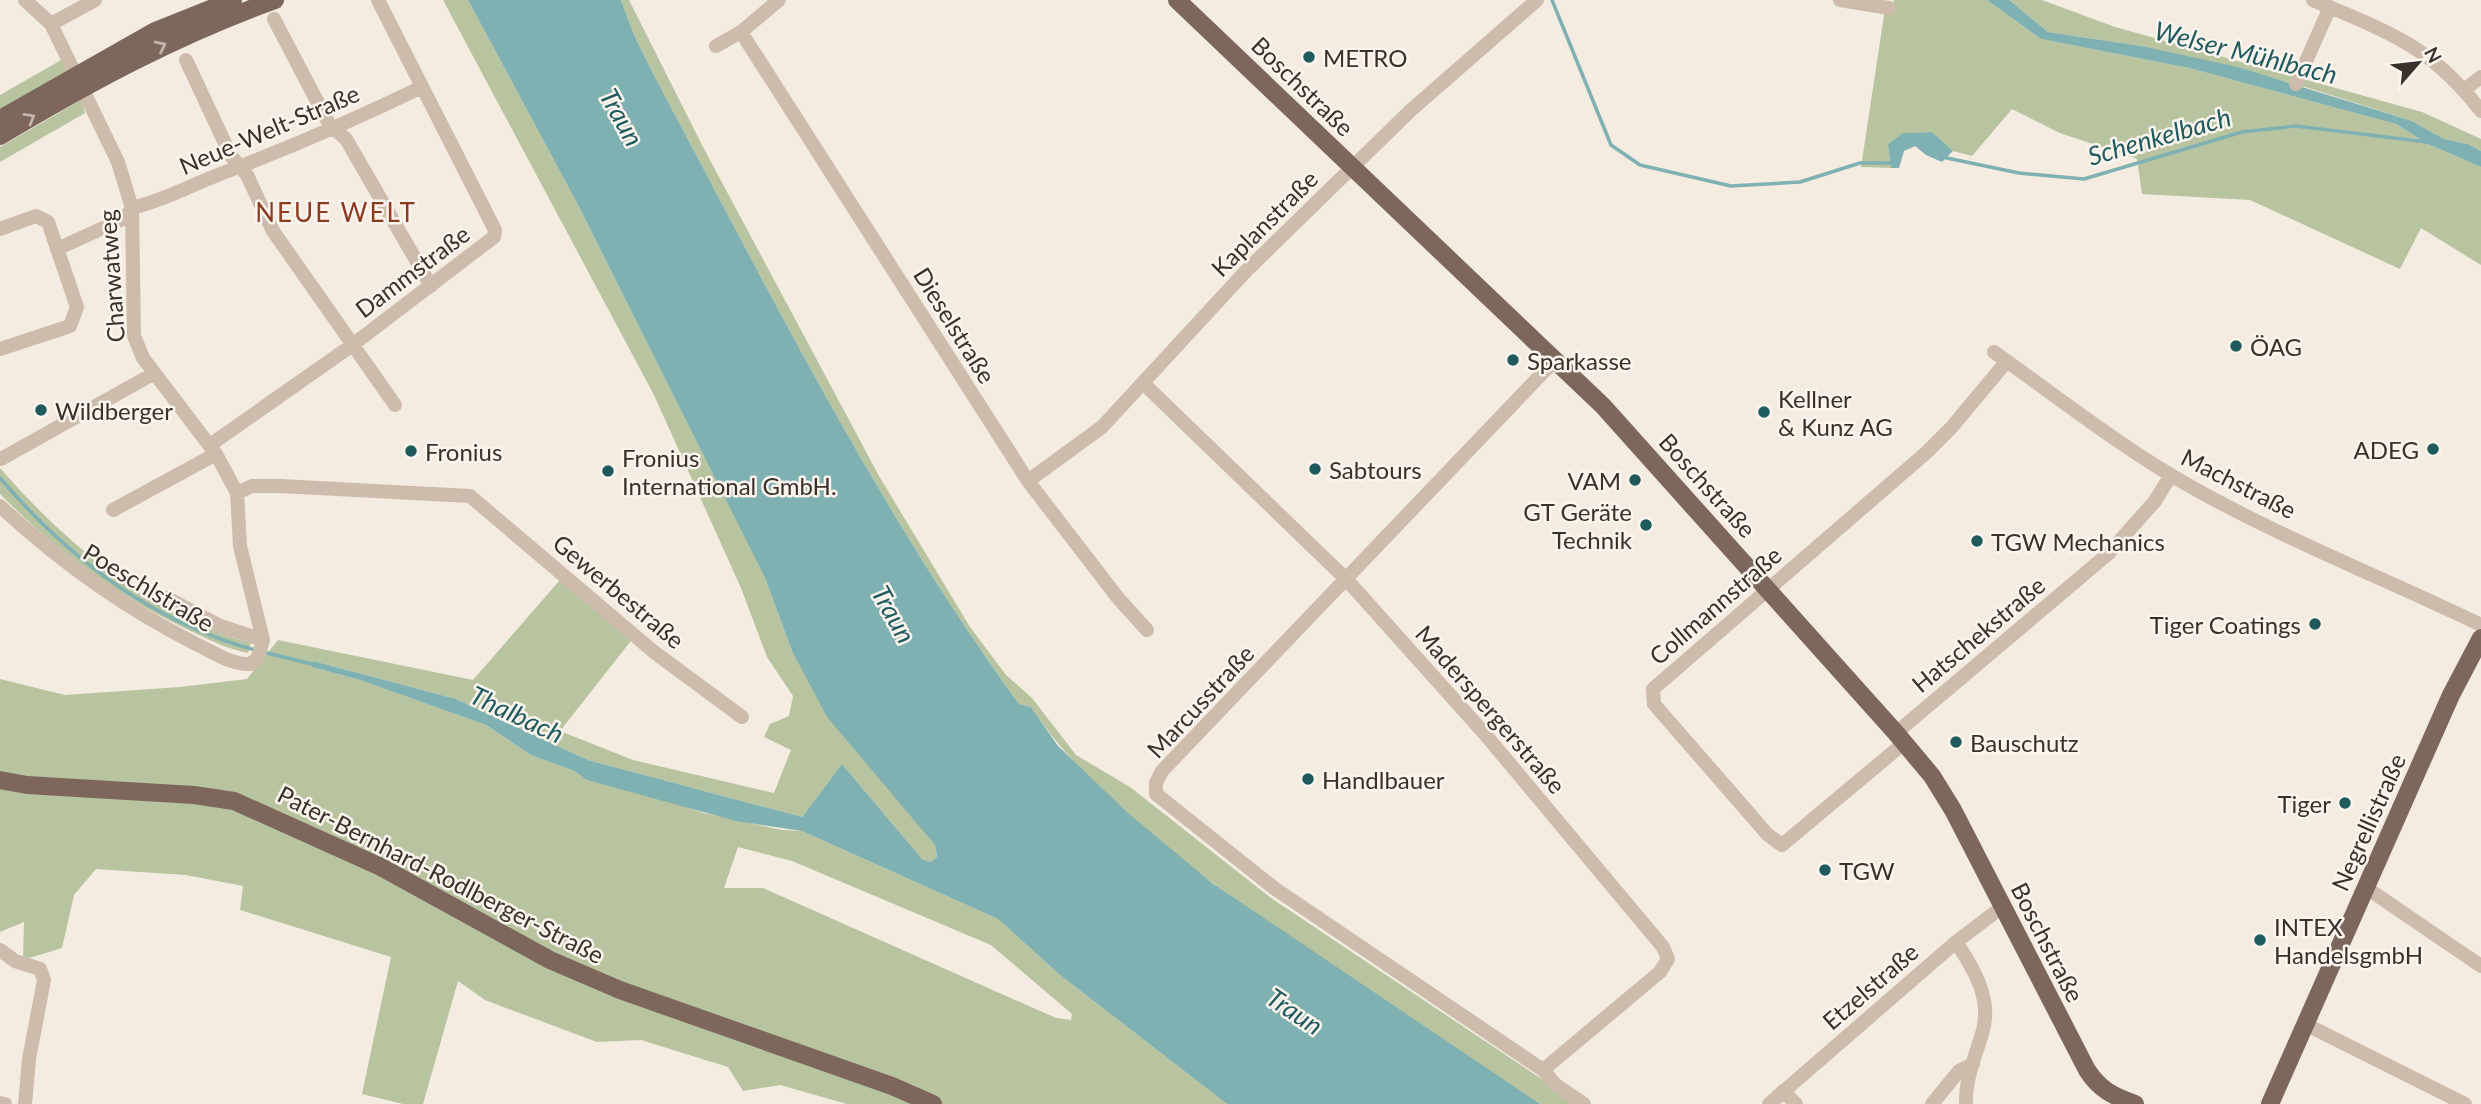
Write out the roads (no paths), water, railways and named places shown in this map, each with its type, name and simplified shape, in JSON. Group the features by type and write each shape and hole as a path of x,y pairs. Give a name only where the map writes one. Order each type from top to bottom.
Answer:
{"main road":[{"path":"0,119 57,94 97,71 155,31 233,0"},
{"path":"97,71 275,0"},
{"name":"Boschstraße","path":"1177,0 1556,359 1617,421 1900,738 1932,776 1953,810 2097,1086"},
{"path":"0,136 57,94"},
{"name":"Negrellistraße","path":"2270,1104 2451,695 2481,638"},
{"name":"Pater-Bernhard-Rodlberger-Straße","path":"0,780 27,786 194,795 234,801 381,867 550,960 620,990 892,1086 933,1104"},
{"path":"2097,1086 2135,1104"}],"street":[{"name":"Charwatweg","path":"25,0 51,24 95,109 132,208 134,336 153,374 213,449 237,493 240,546 259,652"},
{"path":"51,24 95,0"},
{"name":"Dammstraße","path":"113,510 213,449 494,237 495,230 378,0"},
{"path":"716,46 741,32 779,0"},
{"name":"Kaplanstraße","path":"1028,481 1102,427 1246,271 1410,111 1537,0"},
{"path":"1840,0 1889,8"},
{"path":"2314,0 2404,39 2446,69 2481,111"},
{"path":"2295,84 2330,7"},
{"path":"274,19 329,124 346,139 431,286"},
{"name":"Dieselstraße","path":"741,32 1028,481 1118,598 1147,630"},
{"path":"186,60 231,156 247,175 273,231 351,346 395,405"},
{"path":"2464,90 2481,77"},
{"name":"Neue-Welt-Straße","path":"57,249 125,218 132,208 154,203 335,129 422,87"},
{"path":"0,229 36,216 48,222 77,307 70,326 0,349"},
{"name":"Machstraße","path":"1994,352 2119,442 2171,475 2279,530 2481,625"},
{"name":"Marcusstraße","path":"1543,1069 1274,888 1156,794 1156,783 1162,772 1220,702 1347,580 1556,359"},
{"name":"Collmannstraße","path":"1900,738 1782,845 1768,835 1747,812 1654,704 1653,689 1951,428 2007,361"},
{"path":"1,459 153,374"},
{"name":"Maderspergerstraße","path":"1144,384 1347,580 1484,733 1663,947 1668,959 1660,972 1543,1069"},
{"name":"Hatschekstraße","path":"1900,738 2108,554 2155,501 2171,475"},
{"name":"Gewerbestraße","path":"237,493 252,486 279,486 470,496 654,652 742,717"},
{"name":"Poeschlstraße","path":"0,506 61,560 110,596 234,662 259,652"},
{"path":"167,598 220,626 259,652"},
{"path":"2365,887 2481,966"},
{"name":"Etzelstraße","path":"1769,1104 1956,942 2002,906"},
{"path":"1956,942 1977,974 1984,1002 1984,1030 1972,1064 1966,1104"},
{"path":"0,950 15,961 40,969 44,980 29,1059 24,1104"},
{"path":"2305,1024 2465,1104"},
{"path":"1932,1104 1959,1071 1972,1064"},
{"path":"1543,1069 1556,1085 1584,1104"},
{"path":"892,1086 914,1104"},
{"name":"Boschstraße","path":"2097,1086 2107,1104"},
{"path":"1783,1091 1796,1104"}],"water":[{"name":"Traun","path":"468,0 621,0 634,35 656,79 827,398 918,554 1019,704 1031,707 1058,746 1129,814 1212,883 1540,1104 1227,1104 1060,975 998,919 802,831 736,821 587,780 574,771 531,755 486,725 360,680 312,667 313,661 456,699 588,760 802,817 842,764 922,859 931,862 937,857 935,845 827,717 792,651 765,578 578,205"},
{"path":"1987,0 2009,0 2048,32 2141,46 2238,67 2412,121 2444,139 2468,144 2481,151 2481,167 2428,144 2396,124 2189,68 2041,39"},
{"path":"1932,132 1953,151 1942,162 1926,155 1915,146 1904,151 1899,168 1891,168 1888,144 1903,133"}],"waterway":[{"name":"Schenkelbach","path":"1552,0 1611,145 1640,165 1731,186 1800,182 1860,163 1892,163"},
{"name":"Schenkelbach","path":"1942,157 2019,173 2084,179 2242,132 2296,126 2427,142"},
{"name":"Thalbach","path":"0,478 54,535 114,584 181,623 255,650"},
{"name":"Thalbach","path":"263,652 316,665"}],"place":[{"name":"METRO","path":"1309,57"},
{"name":"ÖAG","path":"2236,346"},
{"name":"Sparkasse","path":"1513,360"},
{"name":"Wildberger","path":"41,410"},
{"name":"Kellner & Kunz AG","path":"1764,412"},
{"name":"ADEG","path":"2433,449"},
{"name":"Fronius","path":"411,451"},
{"name":"Sabtours","path":"1315,469"},
{"name":"Fronius International GmbH.","path":"608,471"},
{"name":"VAM","path":"1635,480"},
{"name":"GT Geräte Technik","path":"1646,525"},
{"name":"TGW Mechanics","path":"1977,541"},
{"name":"Tiger Coatings","path":"2315,624"},
{"name":"Bauschutz","path":"1956,742"},
{"name":"Handlbauer","path":"1308,779"},
{"name":"Tiger","path":"2345,803"},
{"name":"TGW","path":"1825,870"},
{"name":"INTEX HandelsgmbH","path":"2260,940"}],"district":[{"name":"NEUE WELT","path":"336,212"}],"water label":[{"name":"Welser Mühlbach","path":"2246,52"}]}
